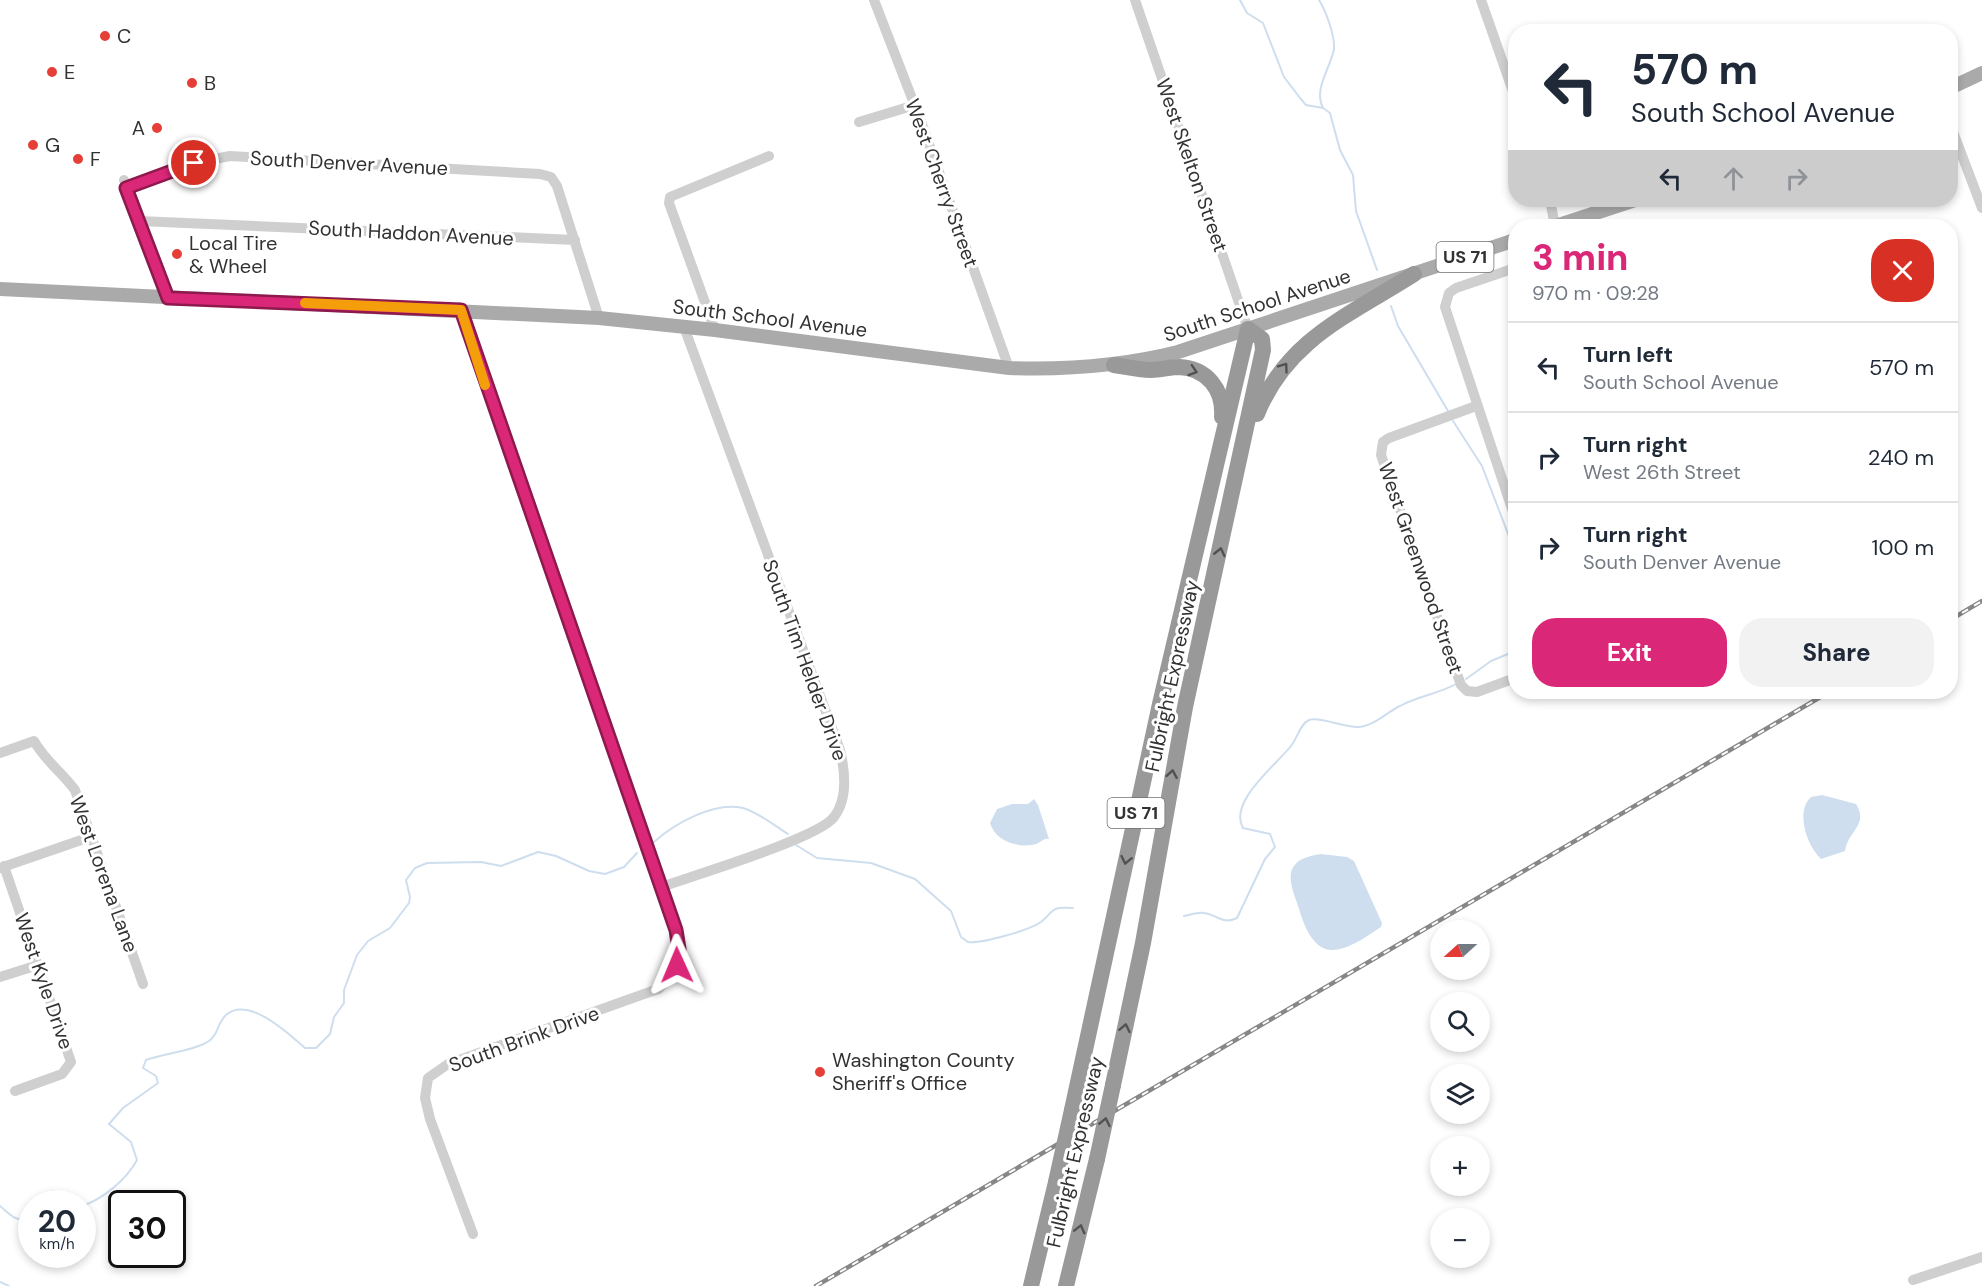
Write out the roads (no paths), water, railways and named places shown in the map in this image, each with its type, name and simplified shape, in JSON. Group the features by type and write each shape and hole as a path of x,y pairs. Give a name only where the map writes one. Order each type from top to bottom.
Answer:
{"highway":[{"path":"1242,458 1262,402 1296,351 1324,328 1414,274"},
{"name":"Fulbright Expressway","path":"1066,1286 1097,1159 1143,944 1185,707 1242,458 1263,350 1262,339 1248,329"},
{"name":"US 71","path":"1203,516 1248,329"},
{"path":"1114,365 1152,370 1187,368 1202,373 1217,388 1222,414 1203,516"},
{"name":"Fulbright Expressway","path":"1031,1286 1203,516"}],"main road":[{"path":"1958,84 1982,73"},
{"path":"1577,219 1614,207"},
{"name":"South School Avenue","path":"0,289 600,318 715,330 1009,368 1057,369 1114,365 1178,352 1508,242"}],"street":[{"name":"West Cherry Street","path":"874,0 915,105 1009,368"},
{"name":"West Skelton Street","path":"1135,0 1248,329"},
{"path":"1481,0 1508,78"},
{"path":"859,122 915,105"},
{"path":"1958,145 1982,208"},
{"name":"South Denver Avenue","path":"139,221 125,184 194,163 230,156 540,174 551,177 557,186 575,240"},
{"path":"715,330 669,203 670,197 769,156"},
{"path":"139,221 168,298"},
{"name":"South Haddon Avenue","path":"139,221 575,240"},
{"path":"575,240 600,318"},
{"path":"1508,270 1456,288 1446,300 1445,307 1508,498"},
{"path":"461,310 661,887"},
{"name":"South Tim Helder Drive","path":"661,887 749,857 822,827 838,811 844,785 840,750 684,327"},
{"name":"West Greenwood Street","path":"1476,406 1383,442 1381,449 1383,463 1461,685 1467,691 1477,692 1508,681"},
{"name":"West Lorena Lane","path":"0,753 34,741 52,768 65,777 75,790 143,984"},
{"path":"2,867 90,837"},
{"name":"West Kyle Drive","path":"2,867 70,1053 70,1062 62,1074 15,1091"},
{"name":"South Brink Drive","path":"473,1234 430,1119 425,1098 428,1078 448,1064 643,996 658,989 671,979 677,965 679,949 661,887"},
{"path":"0,977 38,965"},
{"path":"1913,1280 1982,1257"}],"water":[{"path":"1822,795 1856,804 1860,817 1845,851 1821,859 1807,838 1803,820 1806,803 1811,797"},
{"path":"1034,799 1049,839 1036,844 1022,845 1008,842 997,835 990,823 997,809 1012,804 1028,804"},
{"path":"1321,854 1347,857 1354,861 1382,923 1381,927 1366,937 1342,949 1331,950 1313,940 1292,887 1291,873 1295,864 1307,857"}],"waterway":[{"path":"1240,0 1247,13 1263,23 1284,77 1300,98 1306,105 1323,108 1330,113 1340,150 1353,175 1356,211 1377,270"},
{"path":"1319,0 1330,24 1334,44 1321,86 1320,101 1323,108"},
{"path":"1391,306 1398,326 1448,411"},
{"path":"1453,421 1482,466 1508,534"},
{"path":"1466,679 1491,661 1508,654"},
{"path":"1184,916 1202,913 1224,920 1237,918 1265,859 1275,847 1270,834 1243,828 1240,818 1242,807 1256,784 1291,746 1306,722 1313,719 1353,727 1365,726 1407,703 1456,684"},
{"path":"654,842 683,821 707,811 732,807 743,808 755,813 788,834"},
{"path":"796,845 817,858 871,863 915,879 951,911 961,937 968,942 994,939 1016,932 1041,922 1056,909 1073,908"},
{"path":"96,1200 127,1175 137,1160 131,1142 109,1124 123,1108 158,1083 156,1076 143,1068 146,1060 196,1047 209,1041 215,1035 223,1018 235,1010 256,1013 279,1026 305,1048 316,1048 330,1034 334,1017 344,1003 344,990 357,955 368,941 390,928 409,903 406,880 415,868 427,863 481,862 501,866 538,852 556,856 589,871 605,874 624,867 637,853"},
{"path":"0,1206 18,1219"},
{"path":"0,1282 9,1286"}],"railway":[{"path":"1958,615 1982,601"},
{"path":"816,1286 1817,699"}],"place":[{"name":"C","path":"105,36"},
{"name":"E","path":"52,72"},
{"name":"B","path":"192,83"},
{"name":"A","path":"157,128"},
{"name":"G","path":"33,145"},
{"name":"F","path":"78,159"},
{"name":"Local Tire & Wheel","path":"177,254"},
{"name":"Washington County Sheriff's Office","path":"820,1072"}]}
